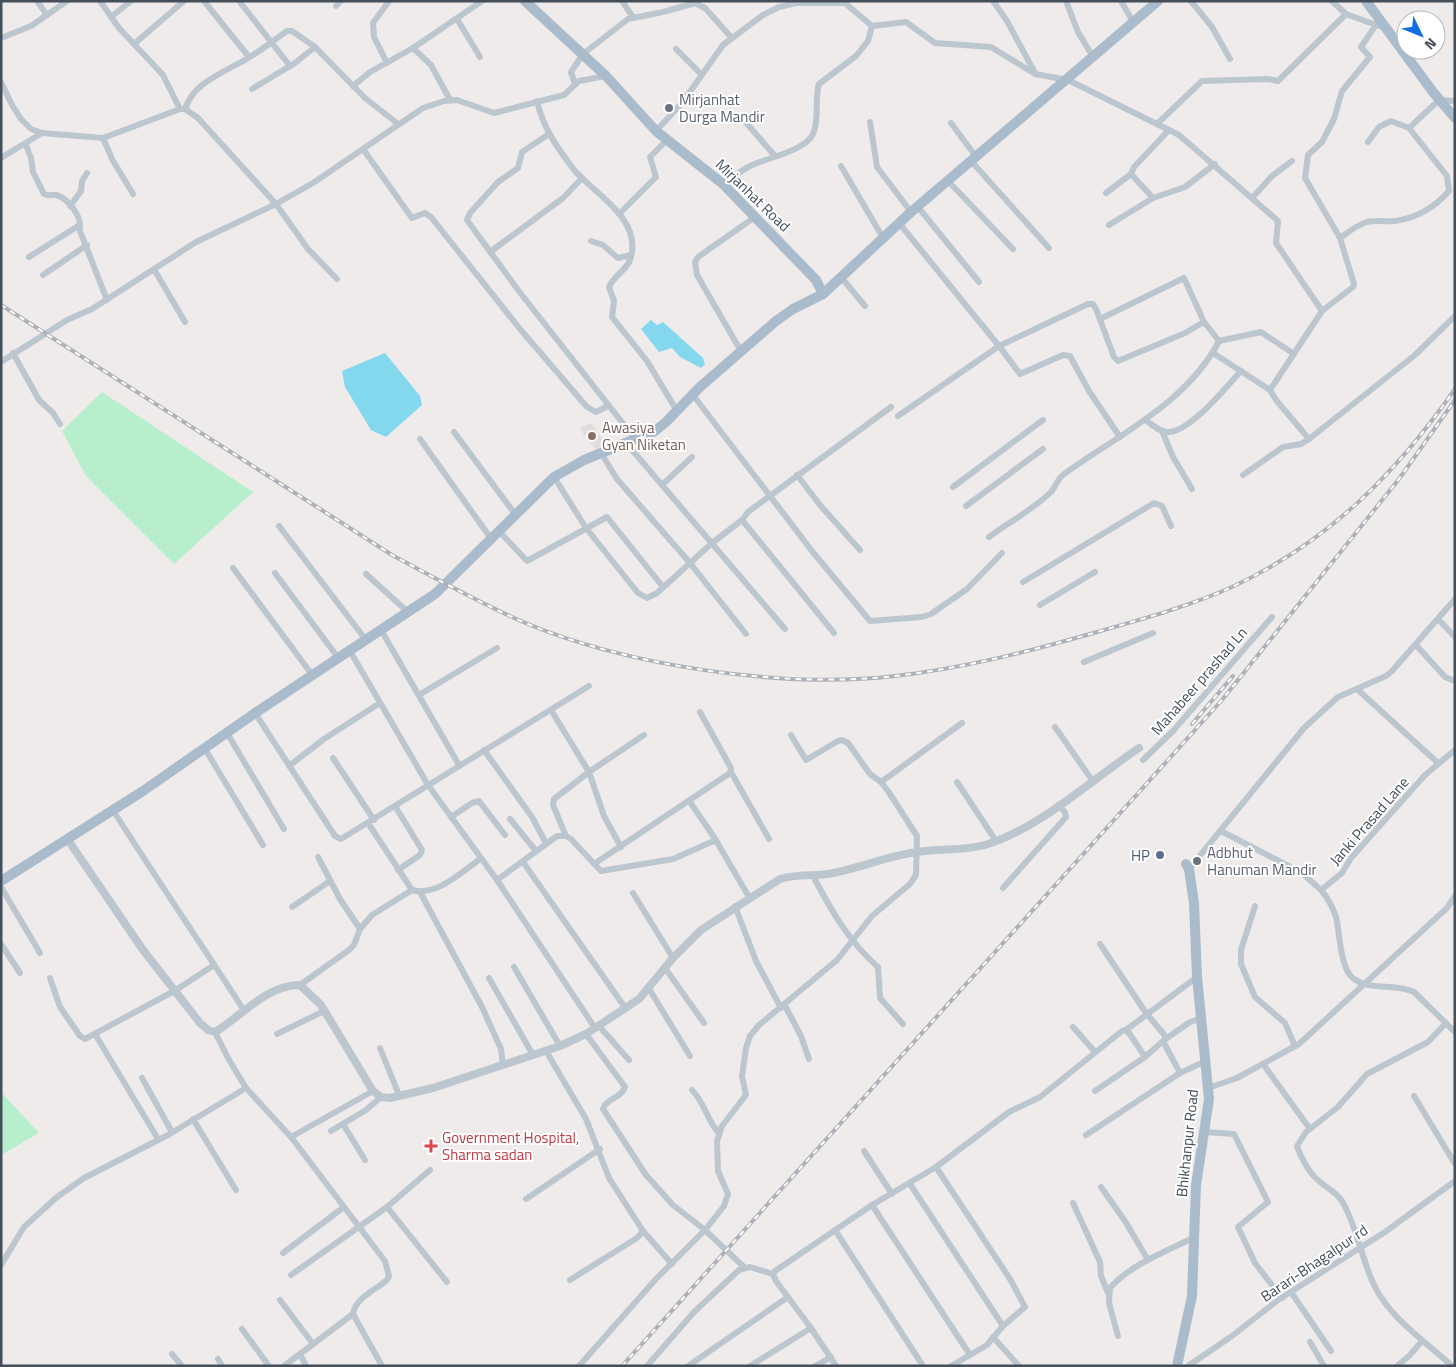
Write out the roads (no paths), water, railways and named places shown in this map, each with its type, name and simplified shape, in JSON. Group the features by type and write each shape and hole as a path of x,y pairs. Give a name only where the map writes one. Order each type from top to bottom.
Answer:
{"main road":[{"name":"Mirjanhat Road","path":"525,1 584,54 656,131 723,184 816,280 823,294"},
{"path":"1,882 205,749 255,713 350,652 447,584 554,477 601,453 632,442 654,431 776,321 793,309 823,294 914,210 975,160 1158,1"},
{"path":"1366,1 1381,27 1455,118"},
{"name":"Bhikhanpur Road","path":"1177,1366 1192,1296 1196,1185 1209,1100 1197,977 1194,903 1188,867"}],"street":[{"path":"38,1 47,15"},
{"path":"1,38 27,29 67,1"},
{"path":"100,1 134,44 164,75 183,109 198,118 276,204 308,249 337,279"},
{"path":"112,17 131,1"},
{"path":"134,44 184,1"},
{"path":"204,1 249,57"},
{"path":"239,1 290,66"},
{"path":"387,62 374,37 373,23 389,1"},
{"path":"354,86 370,72 413,48 482,1"},
{"path":"622,1 633,17"},
{"path":"993,1 1007,21 1036,74"},
{"path":"1066,1 1078,32 1092,57"},
{"path":"1121,1 1133,22"},
{"path":"1191,1 1212,27 1230,59"},
{"path":"1270,390 1322,311 1353,287 1340,238 1305,178 1308,155 1322,142 1334,119 1342,91 1370,57 1361,47 1381,27 1346,14 1332,1"},
{"path":"575,84 571,72 584,54 600,39 633,17 663,12 698,2 731,37"},
{"path":"656,131 682,103 731,37 776,4 796,2 845,3 872,26 906,22 935,43 991,47 1036,74 1068,80 1178,135 1215,164 1278,221 1276,243 1322,311"},
{"path":"1157,124 1202,81 1268,79 1278,81 1346,14"},
{"path":"457,18 480,57"},
{"path":"723,184 743,170 801,146 810,140 818,108 820,84 856,56 868,41 872,26"},
{"path":"1,82 12,105 21,119 31,129 42,133 103,138 183,109 194,93 216,74 249,57 287,31 292,31 315,47 365,98 398,124"},
{"path":"252,89 290,66 315,47"},
{"path":"413,48 436,73 450,100"},
{"path":"676,49 702,74"},
{"path":"1,362 67,320 92,309 155,271 196,242 276,204 326,175 423,108 450,100 465,102 494,113 564,95 582,80 606,76"},
{"path":"1409,128 1439,100 1455,101"},
{"path":"536,101 549,134 582,178 619,214 630,233 632,255 626,268 609,285 614,301 612,316 647,361 677,412"},
{"path":"740,117 776,156"},
{"path":"870,122 878,167 979,282"},
{"path":"1340,238 1370,221 1396,220 1414,216 1431,207 1449,191 1450,183 1442,168 1409,128 1391,122 1379,127 1368,142"},
{"path":"951,123 975,160 1049,248"},
{"path":"1106,192 1131,174 1134,167 1169,130"},
{"path":"1,158 26,145 42,133"},
{"path":"549,134 522,152 518,168 503,177 470,213 467,220 608,406 663,484 785,629"},
{"path":"103,138 112,159 134,194"},
{"path":"619,214 656,177 650,156 667,140"},
{"path":"26,145 32,158 33,172 44,194 58,196 70,206 80,219 80,227 107,300"},
{"path":"363,148 412,218 425,213 431,217 520,329 587,407 596,412 608,406"},
{"path":"1252,198 1272,176 1292,161"},
{"path":"1109,225 1153,198 1185,187 1215,164"},
{"path":"841,166 884,238"},
{"path":"70,206 81,190 82,182 88,173"},
{"path":"1131,174 1153,198"},
{"path":"490,252 563,198 582,178"},
{"path":"948,182 1013,249"},
{"path":"742,352 697,275 695,262 698,257 755,217"},
{"path":"899,224 1020,374 1063,355 1070,356 1089,391 1120,437"},
{"path":"30,257 76,226 80,227"},
{"path":"592,241 603,245 618,258 632,255"},
{"path":"43,275 87,245"},
{"path":"155,271 185,322"},
{"path":"841,277 865,306"},
{"path":"1100,319 1184,278 1204,322 1219,341"},
{"path":"898,416 999,346 1088,304 1095,307 1114,357 1120,361 1204,322"},
{"path":"1243,475 1283,446 1301,444 1309,439 1382,384 1455,316"},
{"path":"1219,341 1261,332 1294,354"},
{"path":"989,537 1047,496 1065,473 1145,420 1177,394 1213,353 1219,341"},
{"path":"13,353 39,400 53,413 60,424"},
{"path":"1213,353 1270,390 1272,395 1309,439"},
{"path":"1145,420 1162,431 1174,431 1191,421 1240,371"},
{"path":"693,395 770,496 872,622 922,617 931,614 967,589 1002,553"},
{"path":"554,477 586,528 638,593 647,598 663,587 742,520 748,512 891,407"},
{"path":"953,487 1043,420"},
{"path":"1162,431 1168,448 1192,489"},
{"path":"454,432 515,514"},
{"path":"420,439 492,540"},
{"path":"966,506 1043,449"},
{"path":"601,453 610,470 690,563 746,634"},
{"path":"663,484 692,457"},
{"path":"797,475 820,505 860,550"},
{"path":"1023,582 1154,503 1162,506 1171,526"},
{"path":"500,531 528,561 607,518 663,587"},
{"path":"742,520 834,633"},
{"path":"279,526 366,640"},
{"path":"233,568 313,676"},
{"path":"1040,605 1095,572"},
{"path":"275,573 339,659"},
{"path":"366,574 408,612"},
{"path":"1188,867 1221,831 1304,728 1338,697 1386,676 1455,599"},
{"name":"Mahabeer prashad Ln","path":"1143,760 1173,732 1272,617"},
{"path":"1438,619 1455,637"},
{"path":"381,630 459,765"},
{"path":"1084,662 1153,633"},
{"path":"1416,644 1445,677 1455,681"},
{"path":"420,695 497,648"},
{"path":"350,652 428,785 497,880 597,1027 629,1060"},
{"path":"255,713 338,838 345,838 459,765 589,686"},
{"path":"1357,689 1438,764"},
{"path":"289,766 324,739 380,703"},
{"path":"551,710 588,772 604,816 621,847"},
{"path":"700,712 769,839"},
{"path":"881,782 962,723"},
{"path":"1055,727 1092,780"},
{"path":"227,734 284,829"},
{"path":"644,735 588,772 560,793 552,802 566,836 601,872 666,861 694,851 716,840"},
{"path":"579,1366 705,1230 724,1206 728,1194 717,1163 719,1134 746,1095 742,1071 750,1036 759,1025 837,960 872,916 914,880 917,836 881,782 870,774 846,740 838,741 806,760 791,735"},
{"path":"331,1131 366,1110 381,1097 433,1088 546,1051 586,1034 626,1009 701,930 749,897 786,877 813,876 916,852 983,846 1028,827 1139,748"},
{"path":"205,749 263,845"},
{"path":"484,750 532,817 546,843"},
{"name":"Janki Prasad Lane","path":"1321,890 1342,873 1352,858 1438,764 1455,750"},
{"path":"333,758 398,870 412,890 420,892 448,882 480,859"},
{"path":"594,864 690,802 731,772"},
{"path":"957,782 996,841"},
{"path":"452,817 472,803 480,801 505,835"},
{"path":"690,802 716,840 749,897"},
{"path":"1004,888 1066,817 1066,812 1058,805"},
{"path":"395,806 422,850 420,854 398,870"},
{"path":"113,810 158,882 188,924 243,1009"},
{"path":"510,819 536,850"},
{"path":"1221,831 1302,873 1321,890 1336,917 1345,968 1351,977 1363,984 1407,988 1419,996 1455,1032"},
{"path":"497,880 546,843 557,836 566,836"},
{"path":"68,840 122,923 204,1027 215,1032 246,1088 291,1137 385,1261 389,1276 384,1283 361,1300 355,1307 354,1314 382,1366"},
{"path":"318,856 330,881 360,929"},
{"path":"523,862 626,1009"},
{"path":"813,876 834,915 869,960 878,967 880,998 903,1024"},
{"path":"292,907 330,881"},
{"path":"1,886 40,953"},
{"path":"215,1032 243,1009 286,988 300,985 350,950 360,929 368,918 382,907 412,890"},
{"path":"420,892 482,1007 501,1048 503,1065"},
{"path":"633,893 674,958"},
{"path":"1208,1088 1237,1078 1296,1046 1363,984 1376,976 1447,908 1455,896"},
{"path":"735,906 756,961 809,1059"},
{"path":"1256,906 1241,950 1241,964 1255,997 1285,1023 1296,1046"},
{"path":"1,944 20,973"},
{"path":"1100,944 1165,1039 1180,1072"},
{"path":"50,978 60,1007 84,1039 176,990 214,965"},
{"path":"514,968 560,1046"},
{"path":"665,968 704,1023"},
{"path":"586,1034 625,1087 624,1092 605,1104 603,1109 646,1175 673,1205 705,1230 744,1267 774,1274 872,1205 936,1167 1009,1112 1052,1088 1095,1052 1197,977"},
{"path":"488,978 533,1055"},
{"path":"300,985 311,994 324,1011 373,1091 381,1097"},
{"path":"648,988 690,1056"},
{"path":"277,1034 324,1011"},
{"path":"1095,1091 1145,1057 1165,1039 1190,1022 1202,1018"},
{"path":"1446,1023 1428,1042 1367,1074 1338,1107 1298,1141 1297,1146 1298,1152 1318,1180 1340,1200 1349,1215 1370,1278 1380,1295 1395,1315 1452,1366"},
{"path":"1073,1027 1095,1052"},
{"path":"1126,1030 1145,1057"},
{"path":"95,1034 158,1139"},
{"path":"380,1048 399,1095"},
{"path":"546,1051 586,1119 600,1149 609,1178 643,1231 672,1264"},
{"path":"1086,1135 1180,1072 1206,1061"},
{"path":"1263,1064 1310,1129"},
{"path":"142,1078 172,1132"},
{"path":"1,1265 24,1227 57,1197 84,1178 172,1132 246,1088"},
{"path":"692,1090 701,1099 719,1134"},
{"path":"291,1137 373,1091"},
{"path":"1414,1096 1455,1164"},
{"path":"193,1119 236,1190"},
{"path":"343,1124 365,1160"},
{"path":"1204,1132 1234,1134 1268,1202 1238,1227 1255,1263 1282,1298"},
{"path":"526,1199 600,1149"},
{"path":"864,1151 892,1194"},
{"path":"936,1167 1025,1305 1021,1312 1003,1326 993,1337 970,1355 951,1366"},
{"path":"291,1275 387,1207 430,1170"},
{"name":"Barari-Bhagalpur rd","path":"1188,1366 1282,1298 1455,1181"},
{"path":"910,1184 1003,1326"},
{"path":"1101,1187 1125,1221 1148,1260"},
{"path":"1074,1203 1100,1262 1101,1276 1108,1293 1118,1336"},
{"path":"872,1205 970,1355"},
{"path":"283,1253 344,1207"},
{"path":"387,1207 447,1282"},
{"path":"835,1230 923,1366"},
{"path":"570,1280 637,1238 643,1231"},
{"path":"1108,1293 1113,1284 1148,1260 1195,1237"},
{"path":"647,1366 694,1312 744,1267"},
{"path":"774,1274 776,1281 836,1366"},
{"path":"1291,1292 1330,1351"},
{"path":"692,1365 788,1297"},
{"path":"280,1300 313,1344"},
{"path":"285,1365 354,1314"},
{"path":"750,1366 811,1328"},
{"path":"242,1329 269,1366"},
{"path":"993,1337 1019,1366"},
{"path":"1396,1366 1422,1341"},
{"path":"1310,1342 1322,1365"},
{"path":"172,1354 182,1366"},
{"path":"300,1354 306,1366"},
{"path":"815,1366 831,1357"},
{"path":"218,1359 222,1366"}],"water":[{"path":"651,320 657,325 663,322 703,358 705,364 701,368 680,357 672,348 659,352 641,329"},
{"path":"385,353 420,396 422,405 386,437 371,430 345,387 342,371"}],"railway":[{"path":"1,305 392,555 457,590 523,622 609,651 657,662 756,676 804,679 851,679 895,676 972,664 1047,646 1131,622 1183,606 1232,587 1267,569 1299,549 1357,503 1408,450 1455,389"},
{"path":"622,1366 1222,700 1399,479 1455,400"},
{"path":"1192,724 1233,676"}],"place":[{"name":"Mirjanhat Durga Mandir","path":"669,108"},
{"name":"Awasiya Gyan Niketan","path":"592,436"},
{"name":"HP","path":"1160,855"},
{"name":"Adbhut Hanuman Mandir","path":"1197,861"},
{"name":"Government Hospital, Sharma sadan","path":"431,1146"}]}
